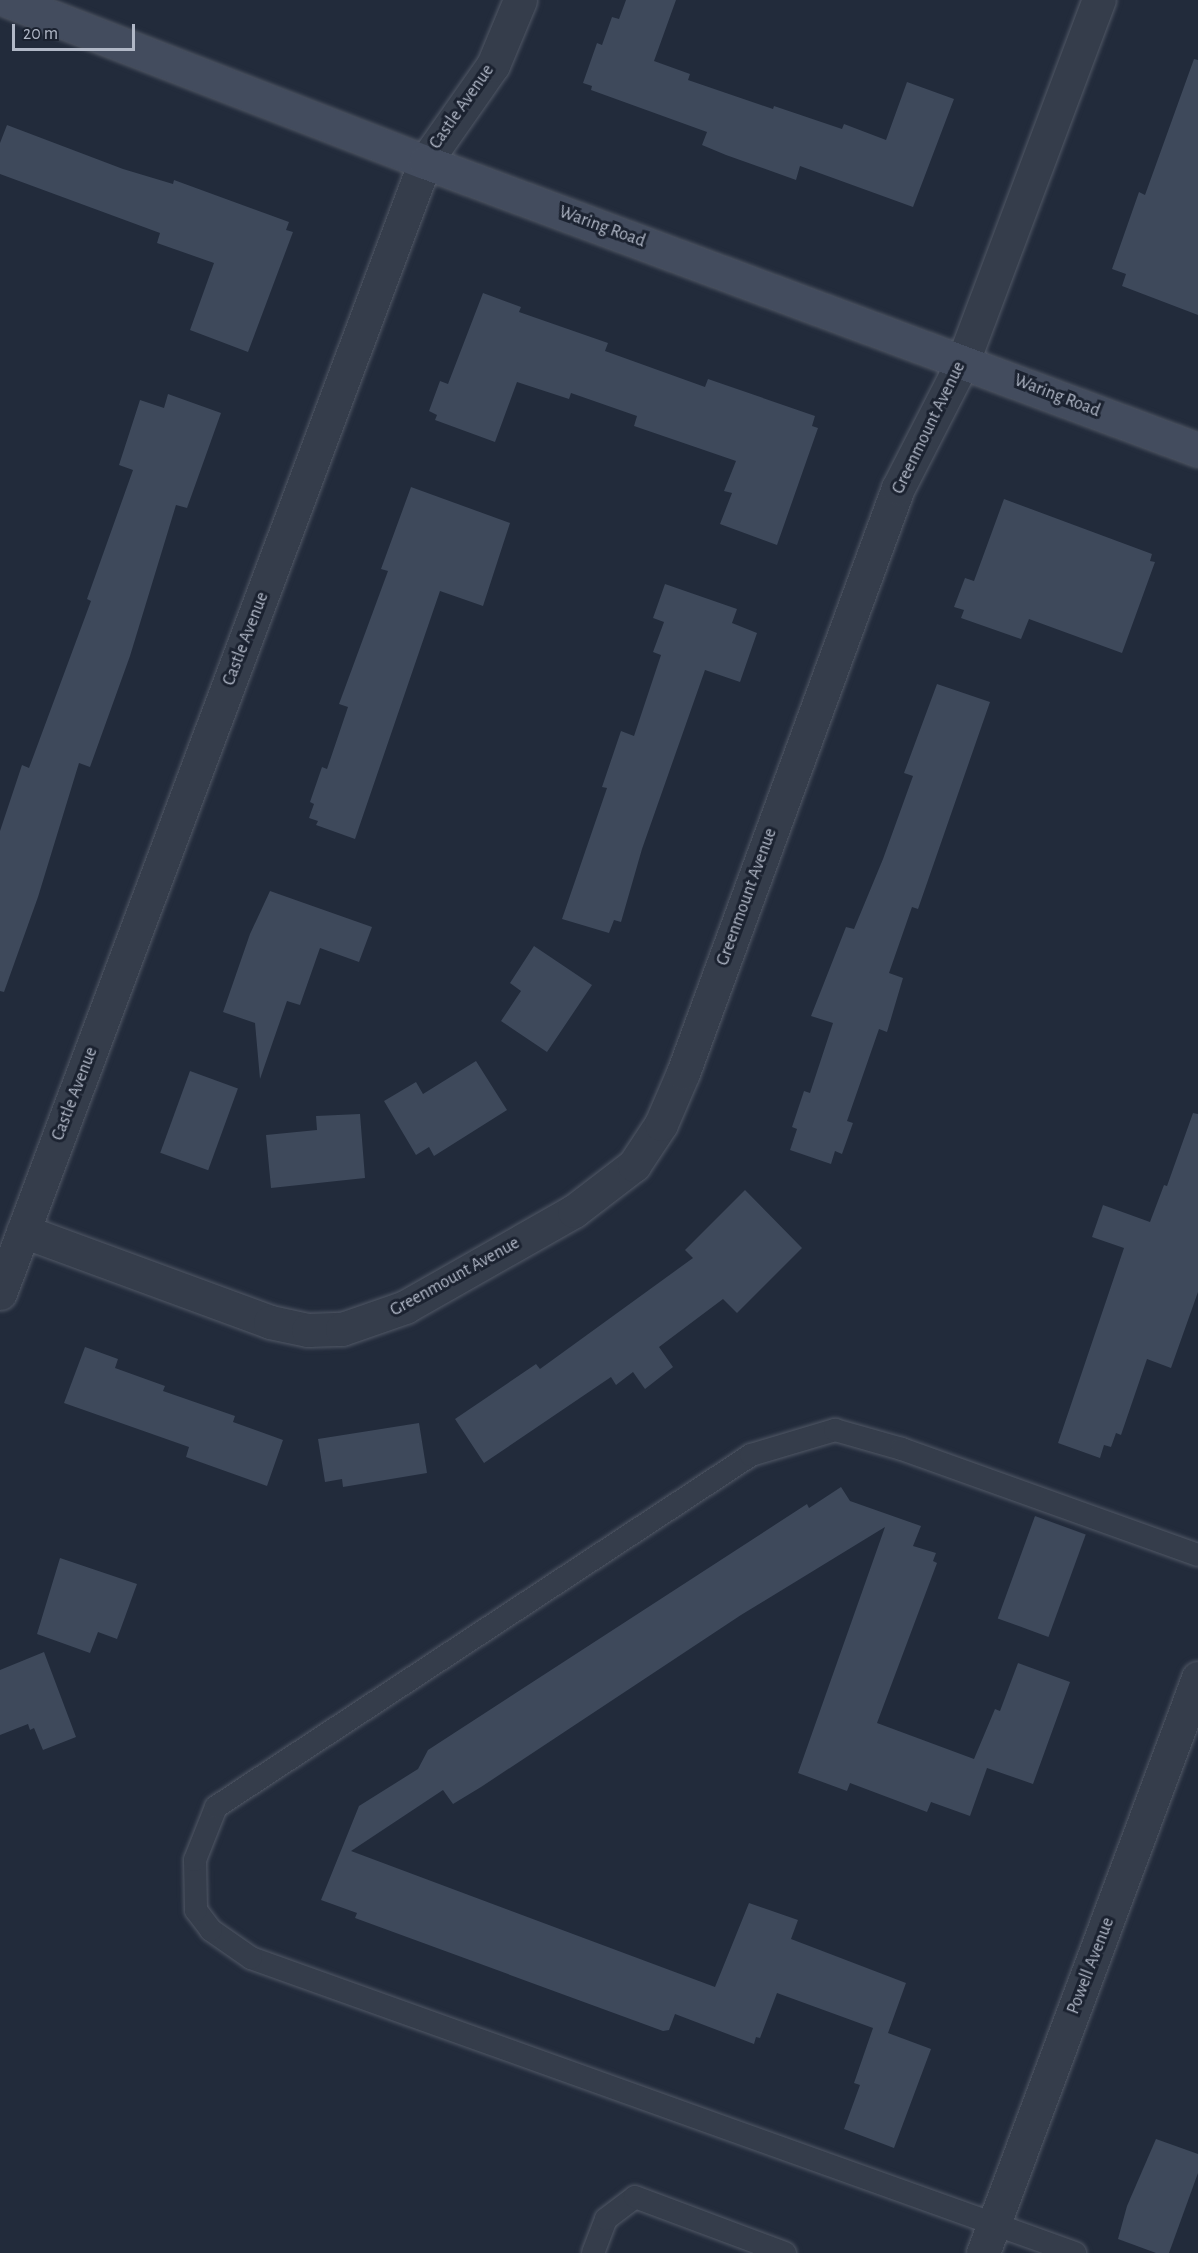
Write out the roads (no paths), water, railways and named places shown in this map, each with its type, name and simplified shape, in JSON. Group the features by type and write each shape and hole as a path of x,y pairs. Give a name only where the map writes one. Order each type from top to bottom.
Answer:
{"street":[{"name":"Waring Road","path":"7,0 425,162 1198,450"},
{"name":"Castle Avenue","path":"0,1293 425,162 493,64 520,0"},
{"name":"Greenmount Avenue","path":"23,1231 270,1322 308,1330 342,1329 405,1307 574,1211 634,1166 661,1124 682,1073 898,488 963,361 1099,0"},
{"name":"Powell Avenue","path":"988,2240 1198,1678"}],"lane":[{"path":"1075,2253 988,2240 251,1958 211,1930 196,1910 195,1860 216,1807 751,1455 835,1430 902,1449 1198,1555"},
{"path":"593,2253 606,2219 635,2197 785,2253"}]}
